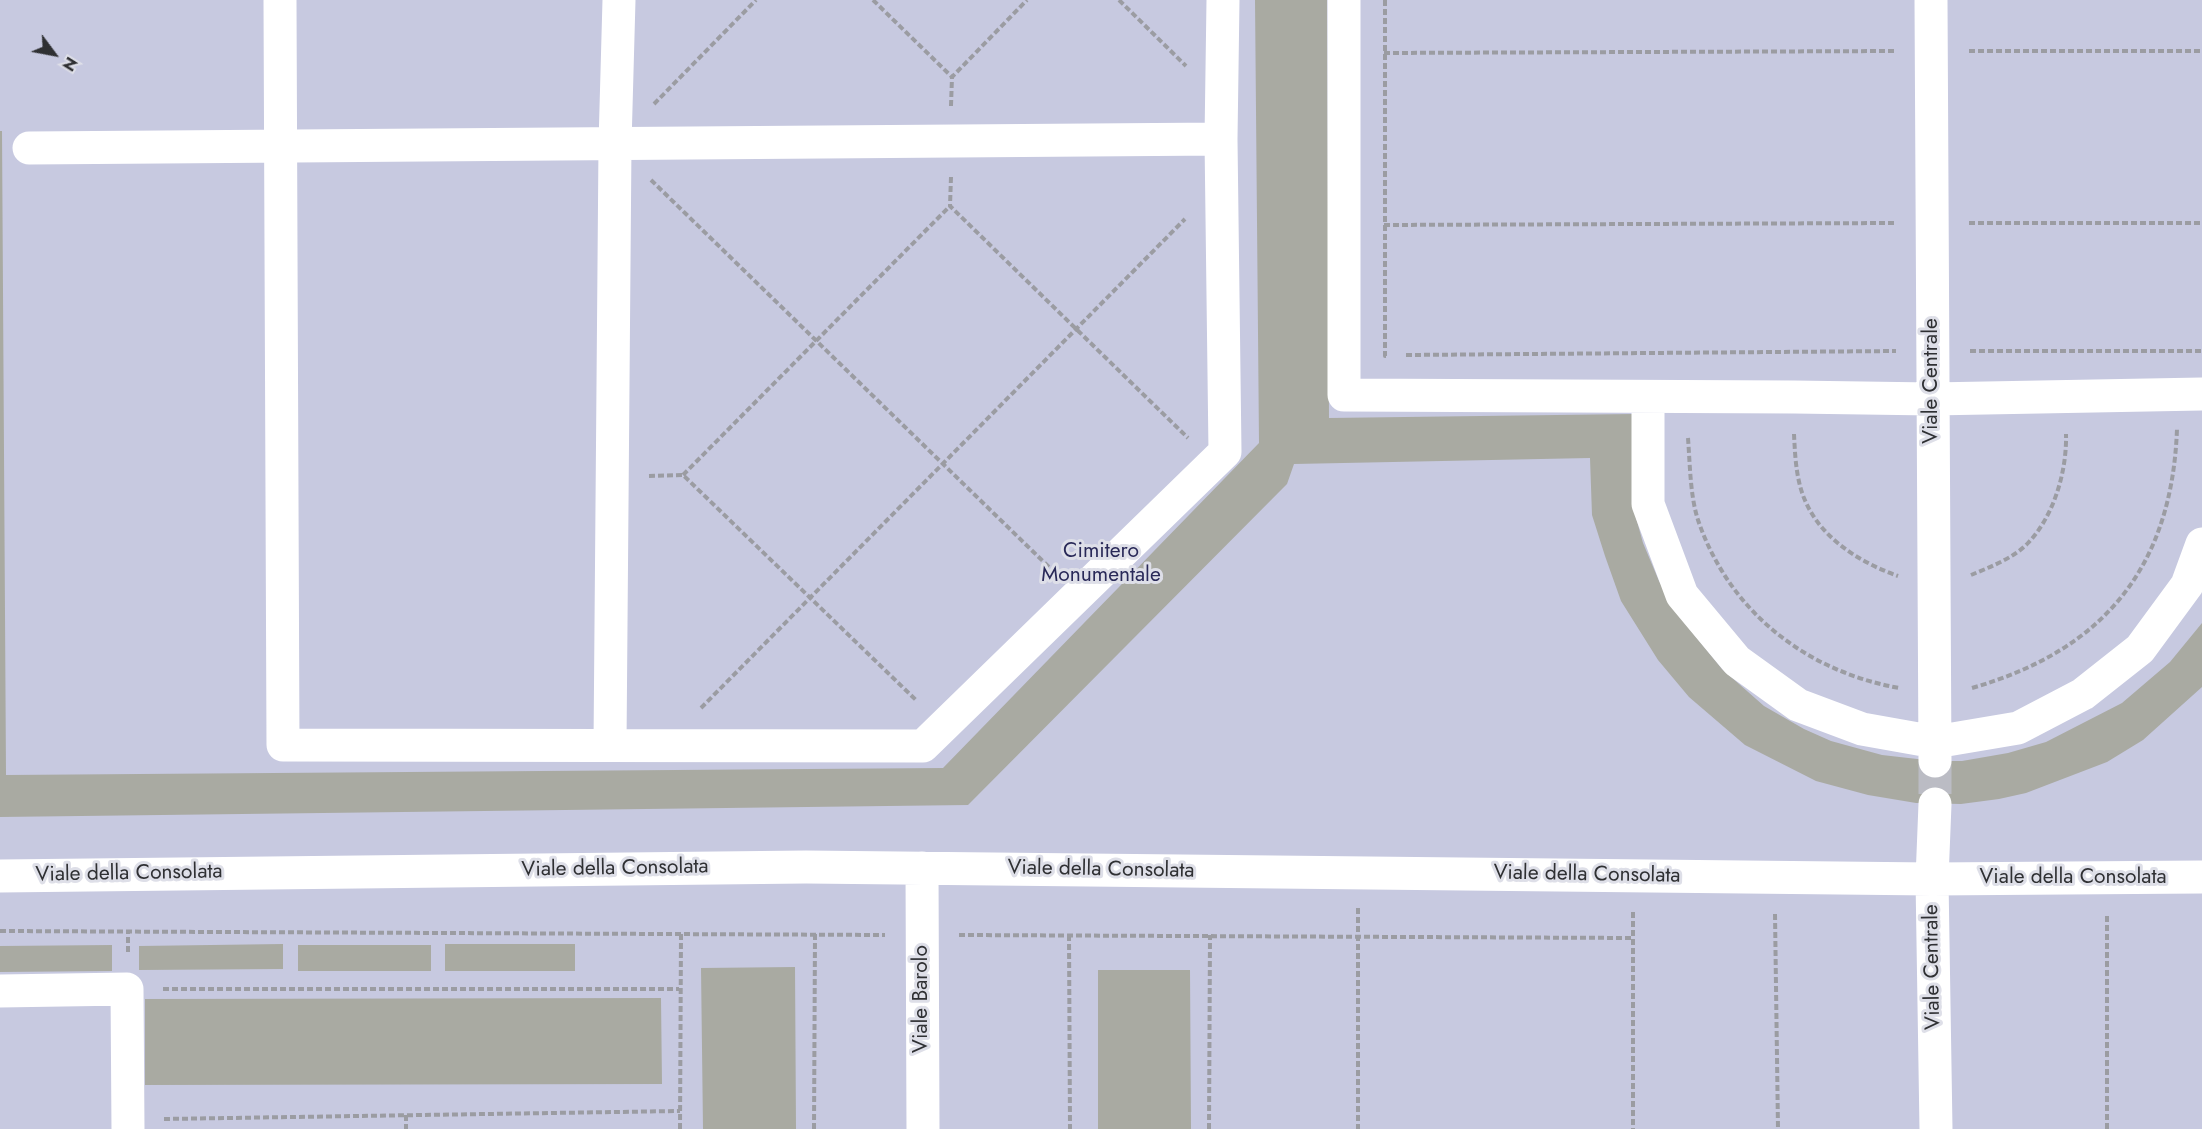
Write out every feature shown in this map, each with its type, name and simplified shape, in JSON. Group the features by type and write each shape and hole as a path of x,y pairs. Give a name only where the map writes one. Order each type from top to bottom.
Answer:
{"street":[{"path":"280,0 283,745 664,746 923,746 1224,452 1221,139 1223,0"},
{"path":"610,745 615,144 619,0"},
{"path":"1344,0 1344,395 1932,399 2202,394"},
{"name":"Viale Centrale","path":"1931,0 1935,751"},
{"path":"29,148 1221,139"},
{"path":"1648,397 1648,504 1682,595 1737,661 1798,705 1862,729 1935,751 2018,728 2083,694 2140,649 2187,585 2202,544"},
{"name":"Viale Centrale","path":"1935,804 1932,879 1936,1129"},
{"name":"Viale della Consolata","path":"0,876 806,867 1932,879 2202,877"},
{"name":"Viale Barolo","path":"922,868 923,1129"},
{"path":"0,991 128,989 128,1124"}],"path":[{"path":"756,0 615,144 1078,595"},
{"path":"873,0 952,77"},
{"path":"683,476 950,206 952,77 1027,0"},
{"path":"1119,0 1222,103"},
{"path":"1385,0 1385,356 2202,351"},
{"path":"1344,54 2202,51"},
{"path":"664,746 1222,182"},
{"path":"950,206 1213,462"},
{"path":"1344,225 2202,223"},
{"path":"612,476 683,476 943,727"},
{"path":"1358,873 1358,1129"},
{"path":"1633,875 1633,1129"},
{"path":"1775,877 1778,1129"},
{"path":"2107,877 2107,1129"},
{"path":"0,931 1358,935 1633,938"},
{"path":"680,1129 681,934"},
{"path":"814,1129 815,934"},
{"path":"1068,935 1070,1129"},
{"path":"1209,1129 1210,935"},
{"path":"128,989 680,989"},
{"path":"128,1124 406,1115 680,1111"},
{"path":"406,1115 406,1129"}],"green space":[{"name":"Cimitero Monumentale","path":"0,0 2202,0 2202,1129 0,1129"}],"building":[{"path":"1255,0 1327,0 1329,418 1633,414 1635,514 1643,543 1659,581 1679,616 1722,669 1764,706 1804,729 1831,741 1882,755 1935,761 1962,761 2008,753 2046,742 2122,703 2170,662 2202,623 2202,687 2143,740 2107,762 2026,793 1961,804 1916,803 1868,795 1816,781 1745,745 1689,697 1658,660 1621,601 1605,556 1592,515 1590,458 1294,464 1287,484 968,805 0,817 0,131 2,131 6,775 943,768 1259,443"},
{"path":"283,944 283,969 139,970 139,946"},
{"path":"445,944 575,944 575,971 445,971"},
{"path":"112,945 112,971 0,972 0,946"},
{"path":"298,945 431,945 431,971 298,971"},
{"path":"795,967 796,1129 703,1129 701,968"},
{"path":"1098,970 1190,970 1191,1129 1098,1129"},
{"path":"661,998 662,1084 145,1085 145,999"}],"tunnel":[{"path":"1935,761 1935,804"}]}
